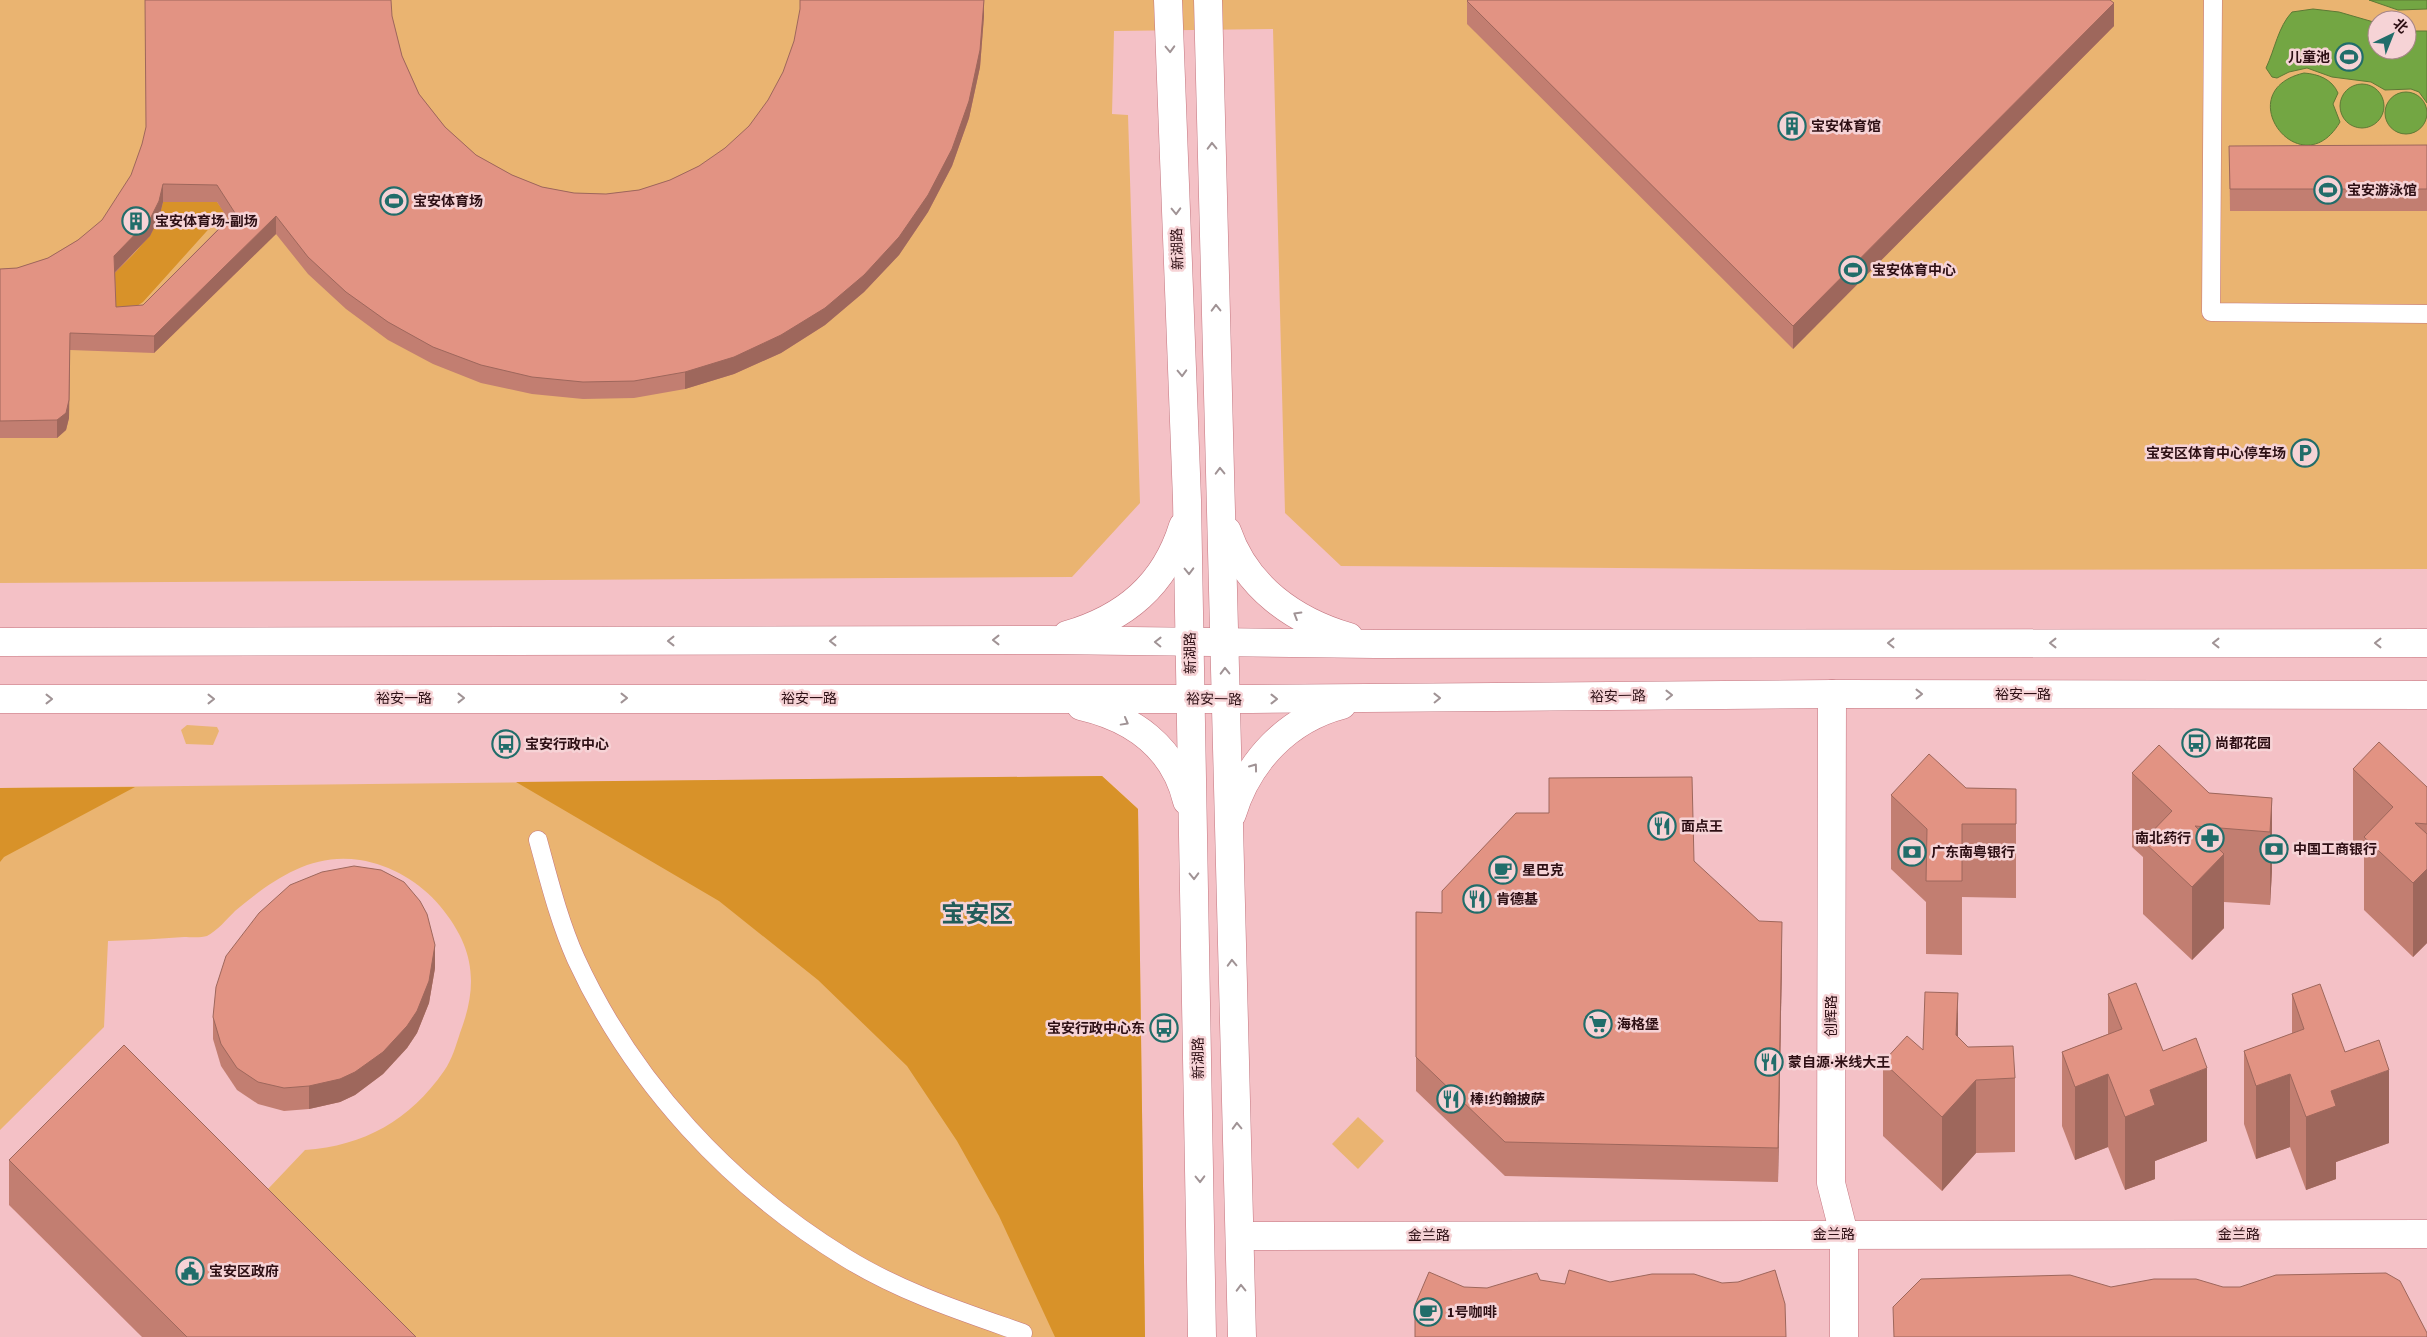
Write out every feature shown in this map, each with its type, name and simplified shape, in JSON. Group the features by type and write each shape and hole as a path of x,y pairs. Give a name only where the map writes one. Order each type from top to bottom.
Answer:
{"main road":[{"name":"新湖路","path":"1168,0 1187,500 1202,1337"},
{"path":"1208,0 1242,1337"},
{"path":"1184,420 1189,434 1198,439 1209,438 1214,435 1219,422"},
{"path":"1221,497 1225,524 1232,546 1240,562 1262,589 1276,602 1318,626 1375,644"},
{"path":"1049,640 1085,630 1111,617 1150,588 1174,551 1182,527 1187,500"},
{"path":"0,642 1049,640 1375,644 2427,643"},
{"name":"裕安一路","path":"0,699 1382,699 1832,694 2427,696"},
{"name":"创辉路","path":"1832,694 1831,1183 1844,1234 1844,1337"},
{"path":"1045,698 1109,714 1126,721 1150,738 1173,766 1184,790 1194,828"},
{"path":"1228,827 1236,799 1248,775 1264,753 1283,735 1306,719 1330,708 1356,701 1382,699"},
{"name":"金兰路","path":"1240,1236 2427,1234"}],"street":[{"path":"2213,0 2211,312 2427,314"},
{"path":"538,840 556,904 576,958 602,1011 645,1075 692,1134 741,1180 790,1220 847,1259 897,1285 950,1308 1023,1333"}],"shaded area":[{"name":"宝安体育中心","path":"0,0 2427,0 2427,569 1899,570 1341,566 1285,513 1273,29 1114,31 1112,114 1128,115 1140,503 1072,577 0,583"},
{"path":"2369,0 2427,0 2427,9 2398,10"},
{"name":"儿童池","path":"2313,9 2339,12 2367,20 2367,60 2417,60 2417,31 2427,31 2427,103 2419,92 2411,89 2385,90 2371,82 2332,77 2307,68 2289,72 2277,78 2272,77 2266,68 2283,24 2292,12"},
{"name":"儿童池","path":"2304,73 2324,78 2335,88 2338,93 2333,104 2340,122 2324,140 2307,145 2291,141 2278,129 2271,114 2272,98 2282,83"},
{"name":"儿童池","path":"2366,84 2378,90 2383,98 2383,114 2378,122 2370,127 2358,128 2346,122 2341,114 2340,102 2346,90 2354,85"},
{"path":"2406,92 2421,98 2427,113 2421,128 2406,134 2391,128 2385,113 2391,98"},
{"path":"163,202 217,202 224,212 143,302 137,306 115,310 114,273 150,233 156,223"},
{"path":"187,725 217,727 219,731 213,745 186,744 181,730"},
{"path":"1102,776 1138,809 1145,1337 416,1337 268,1189 305,1150 347,1143 366,1136 401,1116 416,1103 431,1088 447,1067 466,1015 470,998 470,966 460,936 451,921 432,897 414,882 394,870 372,862 342,859 324,860 292,871 263,889 207,936 108,941 104,1027 0,1130 0,788"},
{"path":"1102,776 1138,809 1145,1337 1055,1337 999,1216 957,1141 907,1066 818,980 719,901 516,782"},
{"path":"135,787 4,857 0,862 0,788"},
{"path":"1358,1117 1384,1141 1358,1169 1332,1144"}],"building":[{"name":"宝安体育场","path":"145,0 391,0 392,16 402,56 419,94 445,127 476,155 512,175 542,187 574,193 606,194 639,190 670,180 699,166 725,148 749,126 768,100 783,72 794,41 800,0 984,0 980,50 969,101 952,149 928,195 899,237 864,275 825,308 781,335 734,357 685,372 634,381 583,382 532,377 481,365 433,347 388,322 346,292 308,257 276,216 154,336 70,333 69,400 66,413 57,420 0,421 0,269 17,268 48,258 78,240 102,220 131,175 146,127","holes":["163,184 217,185 235,213 143,305 116,307 114,256 150,219 159,201"]},
{"name":"宝安体育馆","path":"1468,0 2110,0 2114,3 1793,326"},
{"path":"2427,145 2427,189 2230,189 2229,146"},
{"path":"2379,742 2427,787 2427,824 2415,823 2427,834 2427,869 2413,883 2364,837 2393,807 2353,769"},
{"path":"2159,745 2209,793 2272,798 2270,832 2195,826 2224,854 2192,887 2143,841 2172,811 2132,773"},
{"path":"1929,754 1966,788 2016,789 2016,824 1962,824 1962,881 1926,881 1927,829 1891,795"},
{"name":"海格堡","path":"1692,777 1694,861 1759,921 1782,922 1778,1148 1505,1142 1416,1057 1416,912 1442,913 1442,891 1516,813 1549,813 1549,778"},
{"path":"354,866 381,870 404,882 420,901 427,914 435,945 429,981 417,1011 407,1026 383,1052 355,1072 340,1079 309,1086 284,1088 258,1082 237,1068 221,1044 213,1017 216,987 226,956 259,913 290,885 322,872"},
{"path":"2136,983 2163,1051 2196,1038 2207,1068 2150,1090 2155,1105 2125,1117 2108,1074 2075,1087 2062,1052 2122,1029 2108,994"},
{"path":"2320,984 2345,1052 2379,1040 2389,1070 2331,1091 2336,1106 2306,1117 2290,1074 2256,1086 2244,1051 2304,1029 2292,994"},
{"path":"1925,992 1958,993 1956,1035 1968,1047 2013,1046 2015,1078 1976,1080 1942,1117 1883,1062 1907,1036 1923,1050"},
{"name":"宝安区政府","path":"124,1045 416,1337 187,1337 9,1160"},
{"path":"1569,1270 1610,1282 1652,1274 1694,1274 1722,1283 1738,1282 1775,1270 1785,1304 1786,1337 1415,1337 1415,1305 1429,1272 1464,1287 1487,1288 1537,1273 1540,1280 1565,1284"},
{"path":"2386,1273 2400,1281 2427,1333 2427,1337 1894,1337 1893,1307 1921,1279 2070,1275 2111,1287 2154,1279 2196,1279 2223,1287 2240,1287 2276,1275"}],"place":[{"name":"儿童池","path":"2349,57"},
{"name":"宝安体育馆","path":"1792,126"},
{"name":"宝安游泳馆","path":"2328,190"},
{"name":"宝安体育场","path":"394,201"},
{"name":"宝安体育场-副场","path":"136,221"},
{"name":"宝安体育中心","path":"1853,270"},
{"name":"宝安区体育中心停车场","path":"2305,453"},
{"name":"尚都花园","path":"2196,743"},
{"name":"宝安行政中心","path":"506,744"},
{"name":"面点王","path":"1662,826"},
{"name":"南北药行","path":"2210,838"},
{"name":"中国工商银行","path":"2274,849"},
{"name":"广东南粤银行","path":"1912,852"},
{"name":"星巴克","path":"1503,870"},
{"name":"肯德基","path":"1477,899"},
{"name":"海格堡","path":"1598,1024"},
{"name":"宝安行政中心东","path":"1164,1028"},
{"name":"蒙自源·米线大王","path":"1769,1062"},
{"name":"棒!约翰披萨","path":"1451,1099"},
{"name":"宝安区政府","path":"190,1271"},
{"name":"1号咖啡","path":"1428,1312"}],"district":[{"name":"宝安区","path":"977,914"}]}
